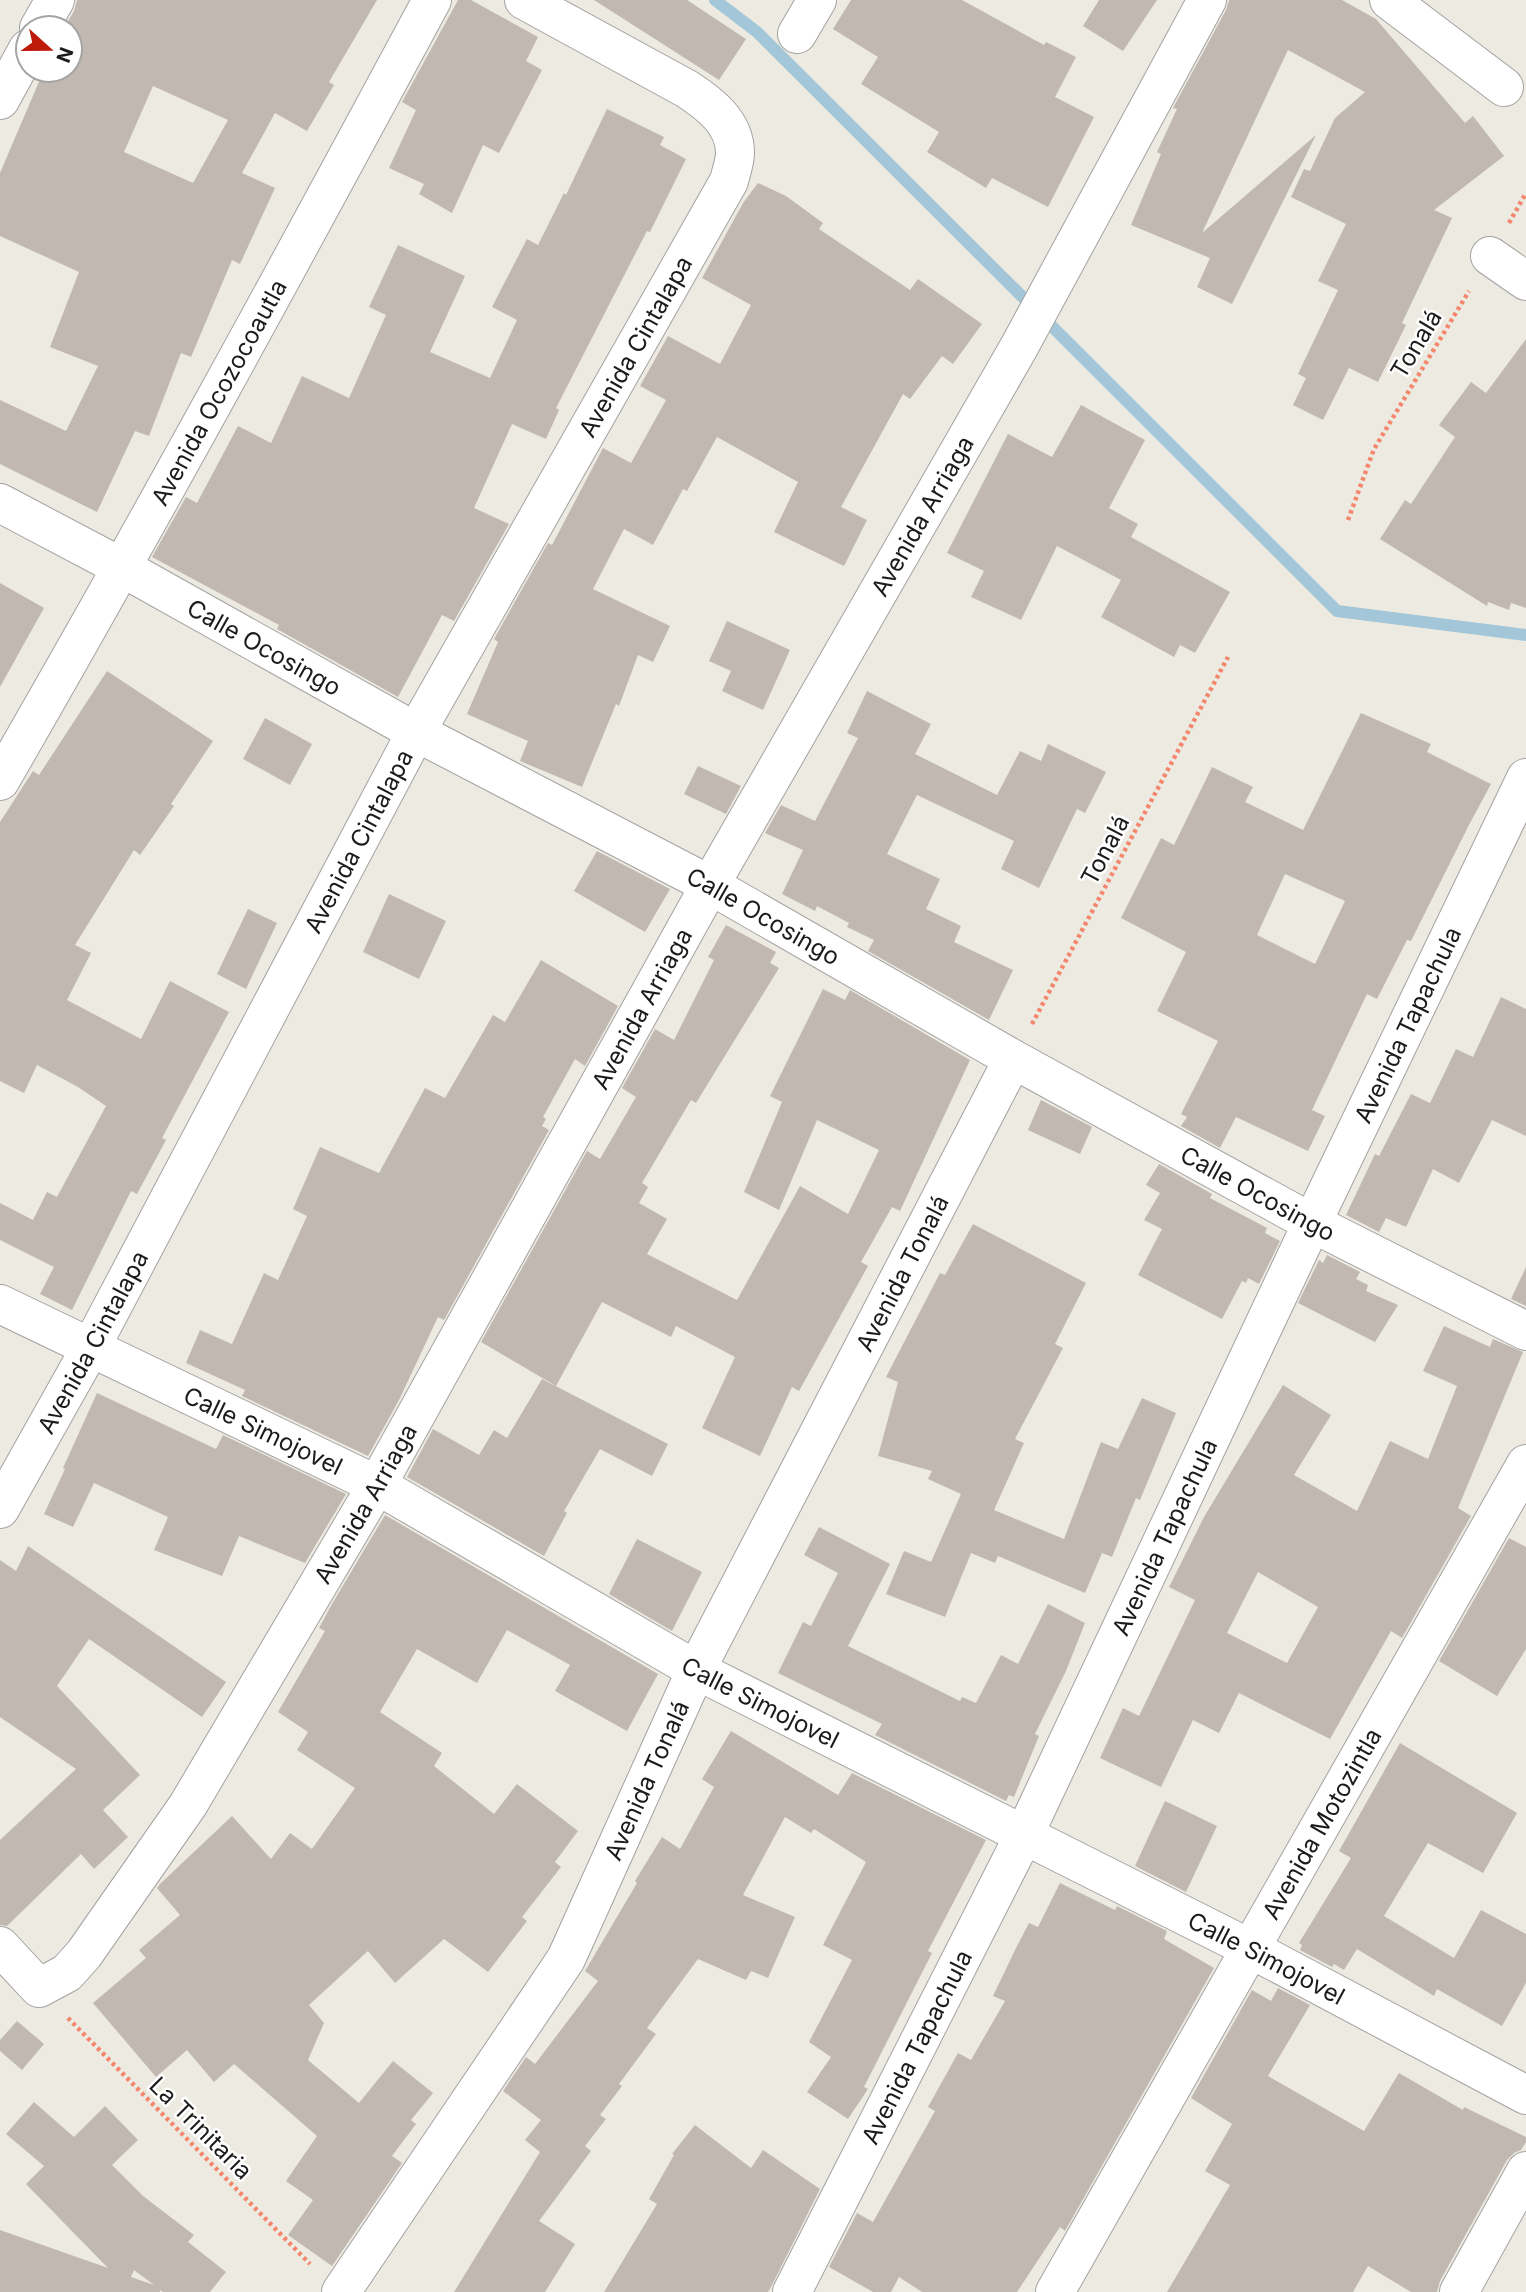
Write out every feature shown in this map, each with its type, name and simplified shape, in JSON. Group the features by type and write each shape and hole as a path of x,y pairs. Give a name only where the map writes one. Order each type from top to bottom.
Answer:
{"street":[{"name":"Avenida Ocozocoautla","path":"0,781 238,362 432,0"},
{"name":"Avenida Cintalapa","path":"0,1509 91,1347 416,732 729,181 735,153 733,143 728,124 710,105 687,89 524,0"},
{"path":"797,34 817,0"},
{"name":"Avenida Arriaga","path":"39,1988 67,1973 84,1954 188,1805 377,1485 710,885 1025,336 1207,0"},
{"path":"1389,0 1504,87"},
{"path":"0,100 14,74"},
{"path":"1490,256 1526,281"},
{"name":"Calle Ocosingo","path":"0,503 123,568 416,732 710,885 1013,1059 1312,1223 1526,1331"},
{"name":"Avenida Tapachula","path":"792,2292 1024,1835 1312,1223 1526,778"},
{"name":"Avenida Tonalá","path":"330,2282 566,1959 696,1670 1013,1059"},
{"name":"Calle Simojovel","path":"0,1304 377,1485 696,1670 1251,1950 1526,2095"},
{"name":"Avenida Motozintla","path":"1055,2292 1526,1464"},
{"path":"0,1946 39,1988"},
{"path":"1460,2292 1526,2171"}],"path":[{"name":"Tonalá","path":"1348,520 1374,449 1526,193"},
{"name":"Tonalá","path":"1013,1059 1228,657"},
{"name":"La Trinitaria","path":"39,1988 330,2282"}],"building":[{"path":"77,0 377,0 329,82 334,85 307,131 275,113 242,173 275,188 240,264 232,260 191,357 181,353 149,436 135,431 97,512 0,464 0,400 66,431 98,366 50,347 79,272 0,236 0,173 38,84 84,84 84,14 72,14","holes":["153,86 228,120 193,183 124,152"]},
{"path":"458,0 471,0 538,37 526,61 542,70 499,153 483,145 452,213 419,194 424,184 389,168 416,110 402,102"},
{"path":"594,0 687,0 746,39 719,80"},
{"path":"851,0 962,0 1044,45 1046,42 1076,57 1055,97 1094,117 1048,207 992,178 986,188 927,152 939,132 861,84 878,57 833,29"},
{"path":"1099,0 1157,0 1123,51 1083,26"},
{"path":"1229,0 1342,0 1376,19 1465,123 1473,116 1504,156 1434,210 1452,218 1402,323 1406,325 1378,382 1349,368 1323,420 1293,405 1306,378 1298,374 1338,290 1318,281 1346,224 1291,197 1304,169 1310,171 1335,118 1365,92 1288,50 1202,233 1316,135 1232,304 1197,287 1210,258 1131,225 1161,154 1157,152 1177,109 1173,108"},
{"path":"607,109 664,137 660,145 686,159 556,408 559,410 546,439 512,424 474,508 509,524 454,621 442,615 398,697 277,629 279,625 152,557 186,497 197,503 238,426 271,443 302,376 349,398 386,315 369,307 398,245 465,276 430,352 490,378 517,320 492,307 527,239 538,245 564,193 566,195"},
{"path":"758,183 786,196 823,223 819,229 910,290 918,279 982,324 953,364 942,356 910,399 903,394 841,507 867,520 844,566 774,532 798,482 717,437 687,491 683,489 653,545 624,529 593,589 670,626 653,662 638,655 619,706 616,704 582,787 520,761 528,741 467,714 498,642 494,639 548,543 552,545 603,448 631,463 666,400 640,386 668,336 720,364 751,305 702,278 743,203"},
{"path":"1526,339 1526,608 1511,603 1509,610 1488,602 1487,606 1380,539 1405,500 1411,504 1455,437 1439,425 1471,382 1486,393"},
{"path":"1081,405 1145,440 1109,508 1138,524 1131,537 1230,592 1195,653 1180,645 1174,657 1101,617 1121,580 1057,546 1021,620 971,597 984,571 947,553 1008,434 1052,457"},
{"path":"0,583 44,608 0,687"},
{"path":"727,621 790,650 763,710 722,691 731,671 709,661"},
{"path":"107,671 213,741 171,804 174,806 140,855 134,850 75,945 91,953 67,1000 141,1039 170,981 229,1012 162,1138 166,1140 137,1194 131,1191 72,1310 40,1294 54,1267 0,1240 0,1203 33,1220 47,1192 57,1197 106,1106 37,1065 24,1093 0,1081 0,822 33,771 39,775"},
{"path":"867,691 931,724 915,754 997,795 1020,751 1041,761 1048,744 1106,772 1085,813 1077,809 1039,888 1001,869 1014,841 917,795 887,854 940,879 926,909 961,926 954,942 1013,970 989,1020 868,951 874,940 847,927 849,923 817,906 815,911 782,894 803,850 765,833 781,805 815,821 858,738 847,733"},
{"path":"1361,713 1431,744 1427,752 1491,784 1411,941 1407,940 1377,999 1367,994 1312,1110 1325,1116 1308,1151 1236,1117 1220,1148 1181,1126 1187,1117 1181,1114 1218,1041 1157,1011 1186,952 1121,918 1161,838 1174,845 1212,767 1253,787 1245,802 1303,830","holes":["1285,874 1345,901 1315,964 1257,935"]},
{"path":"265,718 312,744 290,785 243,759"},
{"path":"698,766 741,786 726,814 684,794"},
{"path":"597,851 670,889 645,932 574,891"},
{"path":"389,894 446,921 419,979 363,952"},
{"path":"248,909 277,923 246,989 217,974"},
{"path":"726,925 776,952 770,963 779,968 696,1103 691,1100 642,1183 648,1187 639,1203 667,1219 647,1254 737,1300 800,1186 848,1214 879,1150 817,1120 779,1210 744,1192 782,1102 770,1096 823,989 845,1000 850,990 970,1060 900,1211 892,1207 861,1262 868,1266 799,1391 792,1387 760,1456 702,1428 735,1357 676,1326 671,1337 602,1302 556,1386 481,1342 587,1151 600,1159 636,1097 622,1088 655,1029 674,1040 714,960 708,957"},
{"path":"541,960 618,1006 585,1066 575,1059 543,1117 546,1119 542,1126 549,1130 444,1320 438,1317 399,1400 368,1456 242,1396 245,1390 186,1363 200,1330 232,1344 264,1273 278,1280 307,1216 293,1209 320,1147 379,1173 425,1088 445,1098 493,1015 505,1022"},
{"path":"1501,997 1526,1009 1526,1136 1492,1120 1459,1183 1433,1169 1406,1227 1386,1218 1379,1232 1346,1215 1375,1154 1379,1156 1411,1094 1430,1103 1456,1049 1473,1057"},
{"path":"1041,1100 1092,1127 1080,1154 1028,1130"},
{"path":"1159,1164 1212,1194 1210,1198 1267,1228 1265,1233 1280,1241 1259,1284 1248,1278 1246,1283 1242,1281 1222,1319 1138,1275 1162,1229 1144,1220 1160,1193 1146,1185"},
{"path":"973,1224 1086,1283 1055,1344 1063,1348 1015,1439 1024,1443 994,1510 1064,1539 1101,1442 1118,1449 1142,1398 1176,1413 1140,1500 1136,1498 1112,1557 1102,1553 1085,1593 998,1556 995,1563 971,1553 945,1617 886,1594 904,1551 931,1562 961,1494 928,1479 932,1471 878,1456 898,1382 886,1377 940,1273 945,1275"},
{"path":"1327,1255 1360,1272 1356,1279 1368,1285 1366,1291 1398,1305 1375,1342 1298,1303 1319,1260 1323,1263"},
{"path":"1526,1267 1526,1306 1511,1299"},
{"path":"1444,1326 1490,1347 1493,1339 1523,1352 1458,1508 1471,1516 1402,1638 1391,1631 1330,1739 1239,1693 1219,1733 1193,1720 1161,1787 1100,1758 1123,1708 1139,1716 1195,1600 1169,1587 1204,1517 1283,1385 1331,1415 1294,1475 1357,1511 1390,1441 1428,1459 1457,1386 1423,1371","holes":["1258,1572 1318,1607 1287,1663 1227,1633"]},
{"path":"542,1379 668,1444 652,1476 600,1449 564,1511 567,1513 544,1556 407,1477 433,1429 479,1455 494,1430 507,1438"},
{"path":"97,1393 216,1449 223,1435 346,1494 305,1563 239,1536 222,1576 154,1550 168,1517 94,1483 73,1527 44,1514"},
{"path":"385,1515 658,1674 627,1731 555,1691 570,1665 507,1630 477,1683 417,1649 380,1712 442,1753 434,1766 494,1814 517,1784 578,1831 555,1862 561,1867 522,1917 527,1921 488,1972 444,1939 395,1983 368,1951 309,2005 324,2023 308,2060 359,2103 393,2061 433,2093 411,2120 416,2124 392,2156 402,2163 332,2266 288,2235 313,2200 286,2181 317,2136 234,2064 214,2082 187,2050 156,2077 93,2003 146,1958 139,1950 180,1915 157,1888 232,1816 271,1859 290,1833 312,1849 355,1788 297,1750 308,1732 278,1712 325,1631 319,1628 332,1604"},
{"path":"819,1527 890,1564 848,1646 960,1701 962,1697 976,1703 1001,1655 1018,1664 1048,1604 1085,1623 1066,1671 1035,1734 1039,1736 1014,1797 1009,1795 1006,1801 875,1735 882,1724 778,1673 803,1622 811,1626 838,1573 804,1555"},
{"path":"1509,1538 1526,1547 1526,1649 1497,1696 1439,1661"},
{"path":"637,1539 702,1572 672,1631 609,1594"},
{"path":"28,1546 226,1682 202,1717 89,1639 57,1686 140,1775 103,1810 128,1837 94,1869 81,1854 7,1926 0,1925 0,1840 76,1769 0,1717 0,1560 16,1571"},
{"path":"731,1731 838,1795 852,1773 986,1840 928,1951 932,1953 864,2087 868,2089 848,2119 807,2092 831,2057 809,2042 852,1960 823,1945 866,1862 814,1829 811,1833 785,1817 743,1895 795,1917 768,1978 751,1971 746,1980 698,1959 647,2028 656,2034 600,2115 606,2119 585,2146 591,2151 539,2221 575,2244 545,2292 454,2292 540,2152 525,2140 541,2120 503,2091 526,2057 535,2064 598,1981 585,1971 662,1837 680,1849 714,1787 702,1779"},
{"path":"1400,1743 1517,1813 1483,1873 1428,1843 1384,1916 1454,1958 1481,1910 1526,1934 1526,1983 1502,2026 1437,1989 1434,1996 1357,1949 1344,1970 1334,1964 1332,1967 1300,1950 1302,1945 1299,1943 1351,1858 1339,1851"},
{"path":"1165,1801 1217,1826 1186,1892 1135,1866"},
{"path":"1060,1883 1115,1910 1117,1906 1167,1931 1164,1939 1214,1968 1065,2231 1060,2227 1017,2292 922,2292 899,2277 891,2292 873,2292 829,2267 857,2213 873,2222 935,2111 928,2107 958,2053 971,2060 1005,2001 993,1996 1016,1948 1029,1923 1038,1927"},
{"path":"1278,1988 1310,2005 1268,2076 1364,2131 1399,2073 1463,2110 1464,2107 1526,2137 1521,2150 1507,2160 1440,2281 1437,2292 1411,2292 1368,2266 1353,2292 1167,2292 1230,2185 1205,2171 1232,2124 1191,2098 1252,1990 1271,2001"},
{"path":"17,2021 44,2044 22,2070 0,2051 0,2040"},
{"path":"34,2102 74,2137 105,2106 138,2140 112,2165 143,2196 194,2235 188,2242 226,2272 210,2292 0,2292 0,2230 108,2268 26,2184 44,2166 6,2134","holes":["134,2270 154,2285 131,2277"]},
{"path":"695,2125 751,2168 763,2150 820,2189 771,2287 768,2292 604,2292 657,2204 649,2199 674,2155 672,2154"}],"waterway":[{"path":"715,0 757,32 1337,611 1526,635"}]}
